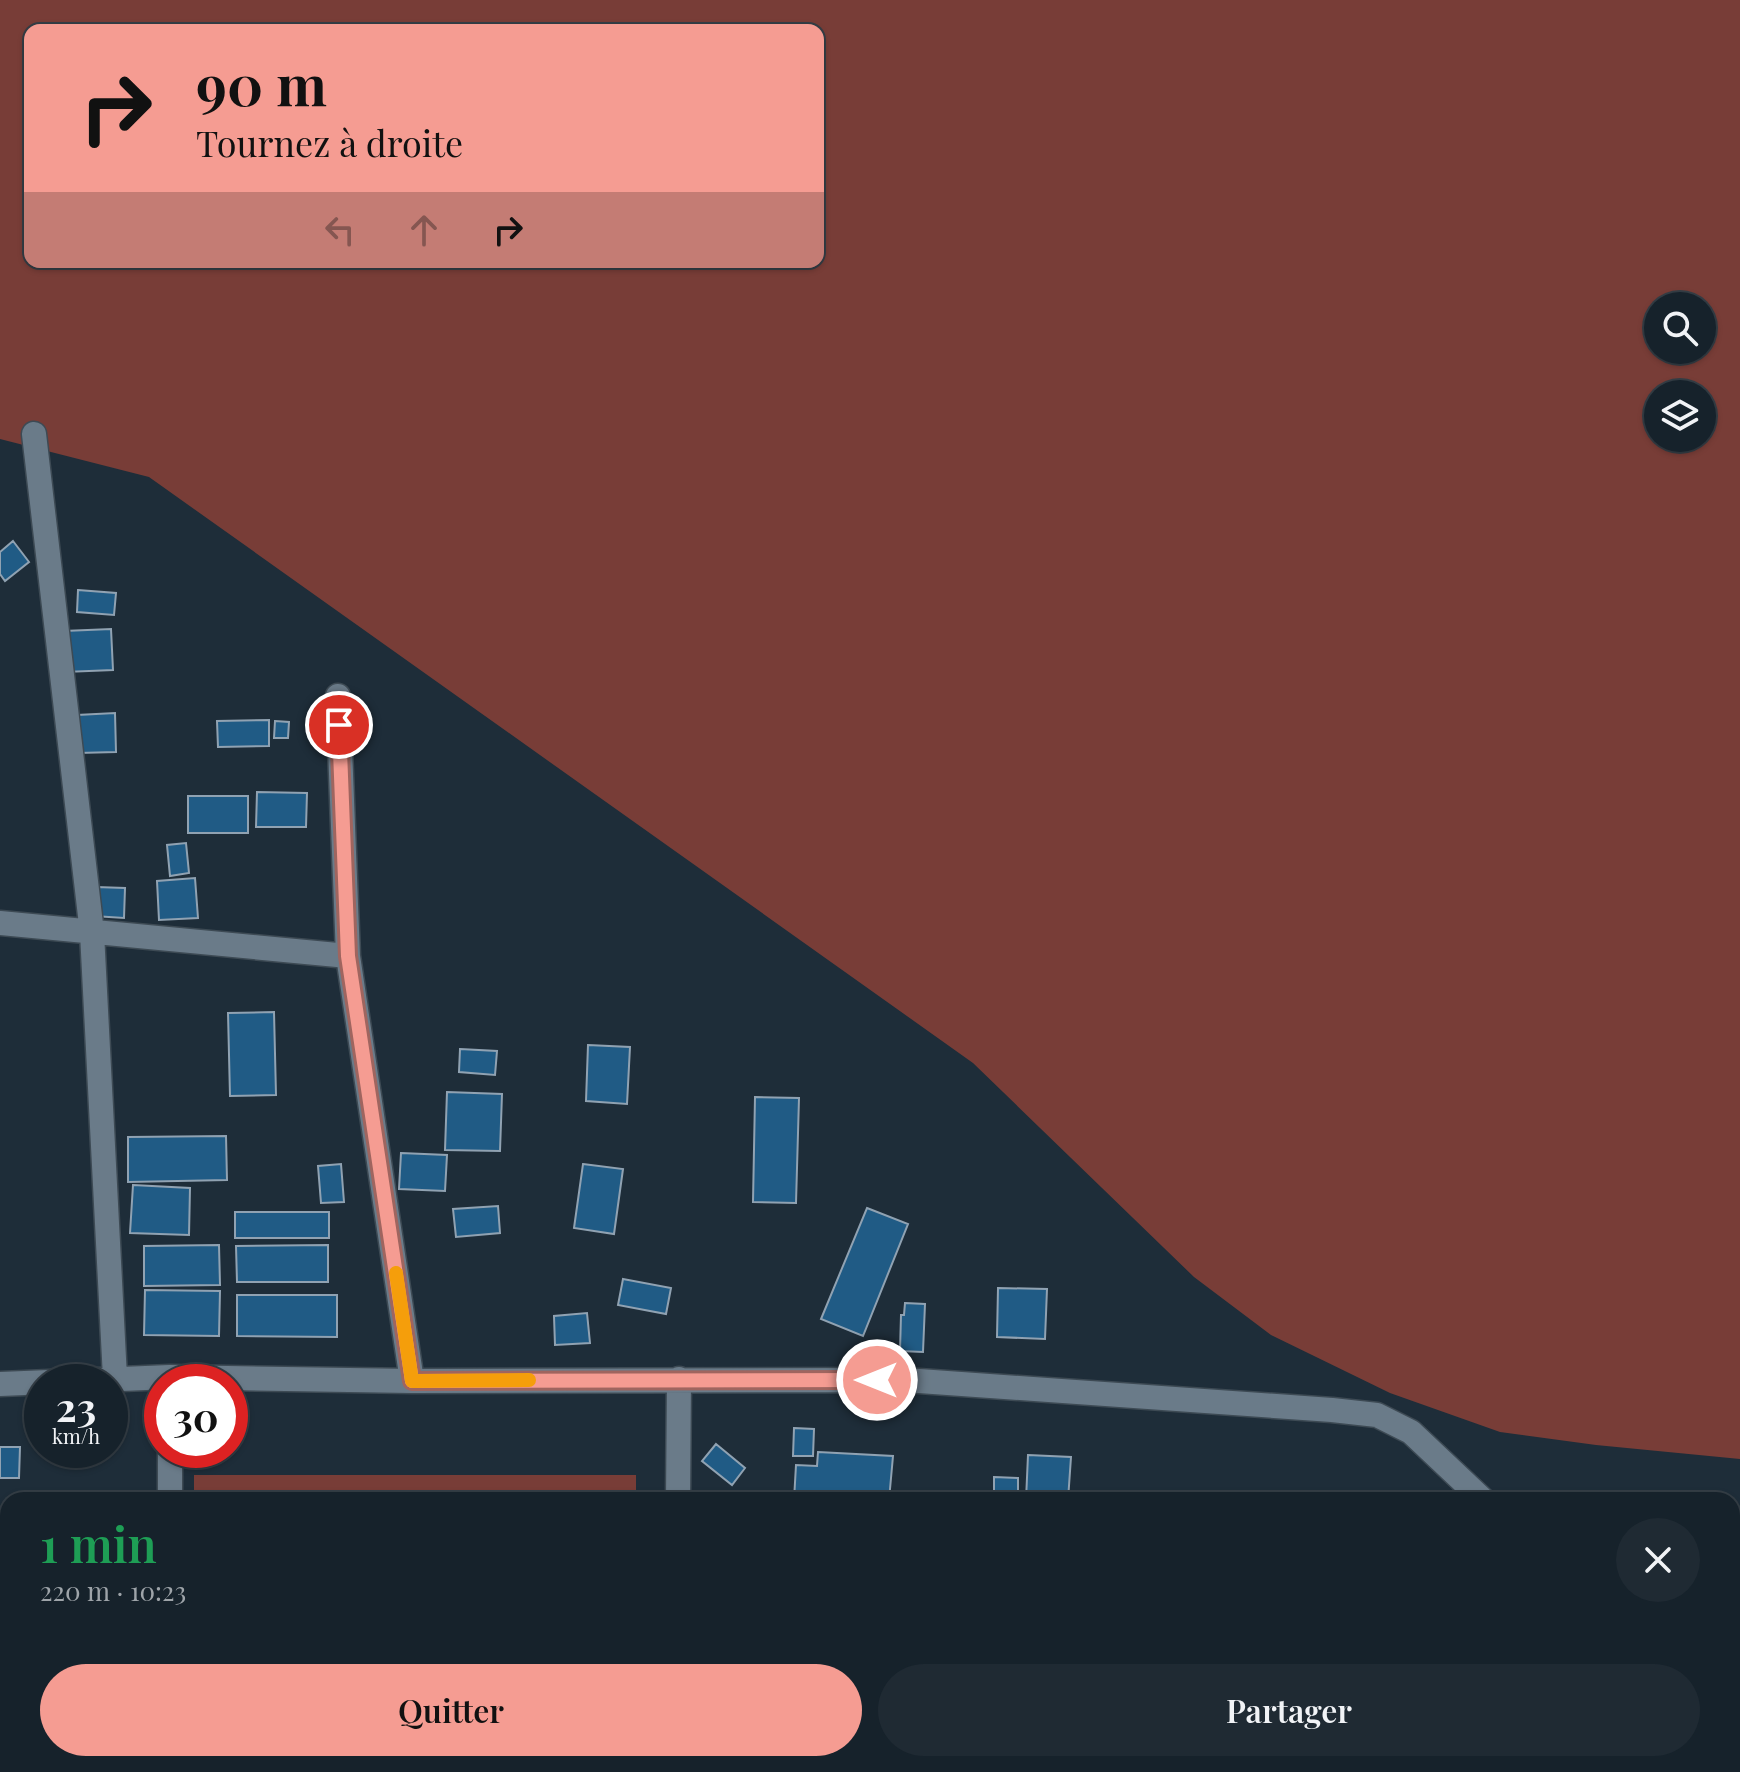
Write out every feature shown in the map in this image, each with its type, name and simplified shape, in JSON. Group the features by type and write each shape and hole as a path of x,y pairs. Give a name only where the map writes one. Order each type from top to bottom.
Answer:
{"street":[{"path":"34,434 92,933 114,1364"},
{"path":"338,696 348,956 412,1381"},
{"path":"0,923 348,956"},
{"path":"678,1492 679,1379"},
{"path":"248,1380 905,1380 1332,1410 1377,1415 1411,1432 1475,1492"},
{"path":"0,1384 24,1383"},
{"path":"170,1468 170,1492"}],"shaded area":[{"path":"0,0 1740,0 1740,1459 1500,1432 1390,1393 1271,1335 1194,1277 973,1063 149,477 0,439"},
{"path":"194,1475 636,1475 636,1492 194,1492"}],"building":[{"path":"13,541 29,562 5,581 0,574 0,552"},
{"path":"78,590 116,593 114,615 77,612"},
{"path":"111,629 113,670 65,672 64,631"},
{"path":"115,713 116,752 78,753 77,715"},
{"path":"269,720 269,746 218,747 217,721"},
{"path":"275,721 289,722 288,738 274,738"},
{"path":"257,792 307,793 306,827 256,827"},
{"path":"188,796 248,796 248,833 188,833"},
{"path":"186,843 189,873 170,876 167,845"},
{"path":"195,878 198,918 159,920 157,881"},
{"path":"96,887 125,888 124,918 94,916"},
{"path":"274,1012 276,1095 230,1096 228,1013"},
{"path":"588,1045 630,1047 627,1104 586,1101"},
{"path":"460,1049 497,1051 495,1075 459,1072"},
{"path":"447,1092 502,1094 500,1151 445,1150"},
{"path":"755,1097 799,1098 796,1203 753,1202"},
{"path":"226,1136 227,1180 128,1182 128,1137"},
{"path":"401,1153 447,1155 445,1191 399,1189"},
{"path":"341,1164 344,1202 321,1203 318,1166"},
{"path":"583,1164 623,1169 614,1234 574,1228"},
{"path":"133,1185 190,1188 189,1235 130,1233"},
{"path":"498,1206 500,1233 456,1237 453,1209"},
{"path":"867,1208 908,1224 863,1336 821,1319"},
{"path":"235,1212 329,1212 329,1238 235,1238"},
{"path":"219,1245 220,1285 144,1286 144,1246"},
{"path":"328,1245 328,1282 237,1282 236,1246"},
{"path":"623,1279 671,1288 666,1314 618,1305"},
{"path":"998,1288 1047,1289 1045,1339 997,1337"},
{"path":"145,1290 220,1291 219,1336 144,1335"},
{"path":"237,1295 337,1295 337,1337 237,1336"},
{"path":"905,1303 925,1304 923,1352 900,1351 901,1315 904,1315"},
{"path":"587,1313 590,1343 555,1345 554,1316"},
{"path":"794,1428 814,1429 813,1456 793,1456"},
{"path":"716,1444 745,1468 732,1485 702,1461"},
{"path":"0,1447 20,1447 19,1478 0,1478"},
{"path":"818,1452 893,1456 890,1492 794,1492 796,1465 817,1466"},
{"path":"1028,1455 1071,1457 1069,1492 1026,1492"},
{"path":"994,1477 1018,1478 1018,1492 994,1492"}],"slow traffic":[{"path":"396,1273 412,1381 529,1380"}],"route":[{"path":"339,725 348,956 412,1381 877,1380"}]}
